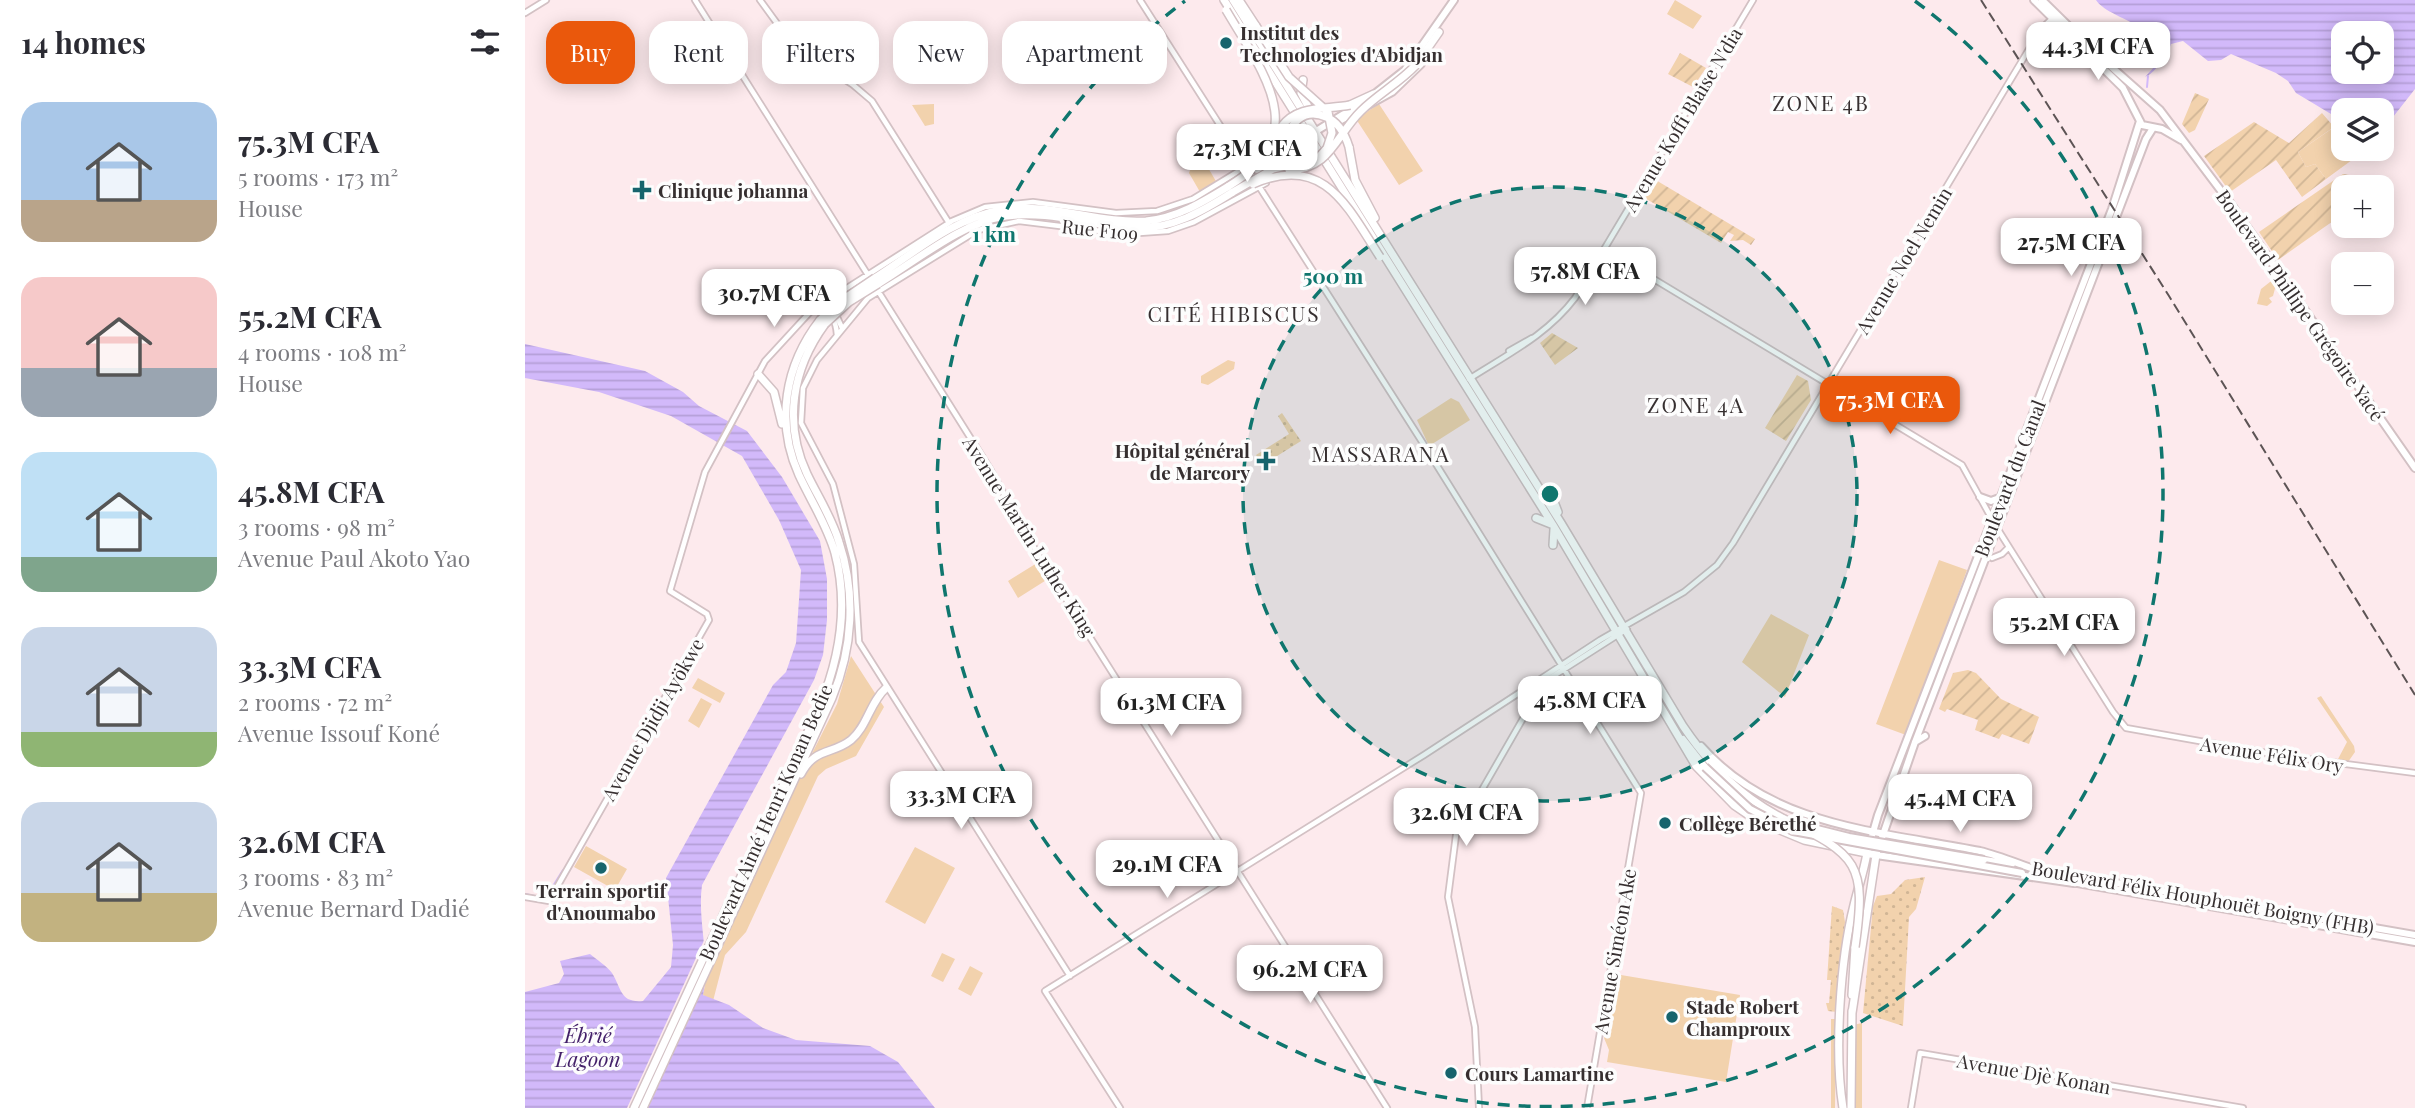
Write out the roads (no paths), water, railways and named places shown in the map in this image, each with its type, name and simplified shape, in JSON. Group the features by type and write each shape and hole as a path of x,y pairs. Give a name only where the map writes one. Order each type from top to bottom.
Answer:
{"highway":[{"path":"1222,0 1269,83 1276,109 1271,136 1259,162 1231,189"},
{"name":"Boulevard Félix Houphouët Boigny (FHB)","path":"1222,0 1303,126 1313,135 1315,152 1556,525 1667,714 1678,740 1696,766 1734,805 1756,820 1804,840 1876,855"},
{"name":"Boulevard Félix Houphouët Boigny (FHB)","path":"1233,0 1313,135 1389,249 1466,382"},
{"path":"1239,0 1289,77 1324,107 1332,127 1329,145 1318,158 1259,168"},
{"path":"1259,168 1299,170 1323,160 1362,110 1416,65 1439,32"},
{"path":"1303,80 1301,93 1313,116 1313,135"},
{"path":"1259,168 1279,130 1294,115 1306,110 1350,105 1374,94"},
{"path":"1231,189 1275,154 1285,131 1293,122 1305,116 1321,115 1338,124 1345,135 1355,180 1389,249"},
{"path":"1303,126 1303,138 1299,145 1315,152"},
{"path":"1231,189 1280,175 1299,174 1317,180 1339,196 1408,295"},
{"name":"Boulevard Aimé Henri Konan Bedie","path":"643,1108 832,675 841,631 842,596 835,554 826,528 799,474 788,440 786,418 790,379 805,341 823,322 849,302 965,230 992,219 1037,215 1147,227 1199,213 1231,189"},
{"name":"Boulevard Aimé Henri Konan Bedie","path":"634,1108 837,686 851,610 842,552 833,525 801,460 794,430 793,406 800,369 823,322"},
{"path":"758,374 774,393 783,434 788,440"},
{"path":"1551,495 1556,525 1553,545"},
{"path":"1536,518 1556,525"},
{"name":"Boulevard Félix Houphouët Boigny (FHB)","path":"1556,525 1585,564 1694,743 1721,774 1754,802 1829,841 1843,852 1855,870 1861,903 1855,947 1852,1013"},
{"path":"1585,564 1586,550"},
{"path":"779,811 810,761 821,752 854,737 886,688"},
{"path":"1841,1108 1839,1079 1847,945 1867,853"},
{"path":"1851,1108 1852,1013 1876,855"}],"main road":[{"path":"1313,135 1405,70 1454,0"},
{"path":"2034,0 2054,17 2162,113 2162,120 2155,128 2140,119 2119,83 2054,17 2042,0"},
{"path":"1313,135 1398,87 1423,61 1448,9"},
{"path":"2140,119 2145,107 2153,105"},
{"name":"Boulevard Phillipe Grégoire Yacé","path":"2162,113 2231,204 2415,468"},
{"name":"Boulevard du Canal","path":"1867,853 2112,209 2140,119"},
{"name":"Boulevard du Canal","path":"1876,855 1968,601 2146,139 2155,128"},
{"name":"Boulevard Phillipe Grégoire Yacé","path":"2155,128 2185,143"},
{"path":"1980,497 1991,501 2002,497"},
{"name":"Boulevard Félix Houphouët Boigny (FHB)","path":"1666,696 1705,750 1755,792 1824,821 1982,852 2031,867 2415,935"},
{"name":"Boulevard Félix Houphouët Boigny (FHB)","path":"1667,714 1705,767 1750,809 1793,831 2415,942"},
{"path":"1915,742 1924,736"},
{"path":"1784,819 1840,835 2031,867"},
{"name":"Boulevard Félix Houphouët Boigny (FHB)","path":"1876,855 2074,883"}],"street":[{"path":"525,13 546,0"},
{"name":"Avenue Martin Luther King","path":"695,0 866,274 877,284 990,469 1040,558 1387,1108"},
{"path":"760,0 795,48 846,80 872,102 950,223"},
{"path":"1140,0 1426,448 1561,667"},
{"name":"Avenue Koffi Blaise N'dia","path":"1466,382 1535,337 1567,309 1753,0"},
{"name":"Avenue Noel Nemin","path":"1561,667 1684,592 1717,565 1830,384 2041,29 2054,17"},
{"name":"Avenue Djidji Ayökwe","path":"525,897 549,901 709,620 707,614 670,591 691,509 717,447 758,374 779,343 818,306 866,274 950,223 985,207 1023,202 1116,213 1150,213 1193,199 1245,167 1259,168 1313,135"},
{"name":"Rue F109","path":"1070,976 859,642 854,564 839,502 826,468 804,435 801,423 803,388 809,373 877,284 984,227 1031,222 1141,235 1185,225 1267,182 1299,145"},
{"path":"1289,154 1315,152"},
{"path":"1259,168 1255,174 1267,182"},
{"path":"1231,176 1244,183 1244,193"},
{"path":"1604,249 1962,465 2018,562"},
{"path":"818,306 834,310 842,328"},
{"path":"818,306 830,314 837,335"},
{"path":"1992,558 2009,547"},
{"path":"2002,554 2018,562"},
{"name":"Avenue Félix Ory","path":"2018,562 2113,712 2130,731 2284,757 2415,773"},
{"path":"1479,1108 1475,1027 1450,916 1449,875 1455,840 1466,814 1529,704 1561,667"},
{"path":"1120,1108 1045,991 1561,667"},
{"name":"Avenue Siméon Ake","path":"1561,667 1641,793 1587,1108"},
{"name":"Avenue Djè Konan","path":"1911,1108 1920,1053 2243,1108"}],"water":[{"path":"2096,0 2415,0 2415,89 2394,116 2394,98 2331,98 2331,114 2296,93 2288,81 2276,73 2231,54 2221,60 2208,61 2183,41 2171,44 2161,63 2145,77 2165,55 2163,46 2147,31 2112,13"},
{"name":"Ébrié Lagoon","path":"525,344 645,371 683,392 699,406 747,431 782,477 820,541 827,579 827,620 823,655 814,680 702,885 701,912 706,968 703,995 729,1005 763,1028 796,1040 870,1046 898,1062 935,1108 525,1108 525,992 559,983 564,974 560,961 590,954 610,970 626,997 643,1001 671,967 673,945 666,878 773,685 786,672 796,643 801,570 779,520 742,456 671,416 599,392 525,378"}],"waterway":[{"path":"2147,87 2148,76"},
{"path":"553,886 563,870"},
{"path":"540,898 552,888"},
{"path":"525,894 534,896"}],"railway":[{"path":"1981,0 2169,296 2415,695"}],"place":[{"name":"Institut des Technologies d'Abidjan","path":"1226,43"},
{"name":"Clinique johanna","path":"642,190"},
{"name":"Hôpital général de Marcory","path":"1266,461"},
{"name":"Collège Bérethé","path":"1665,823"},
{"name":"Terrain sportif d'Anoumabo","path":"601,868"},
{"name":"Stade Robert Champroux","path":"1672,1017"},
{"name":"Cours Lamartine","path":"1451,1073"}],"district":[{"name":"ZONE 4B","path":"1821,102"},
{"name":"CITÉ HIBISCUS","path":"1234,313"},
{"name":"ZONE 4A","path":"1696,404"},
{"name":"MASSARANA","path":"1381,453"}]}
